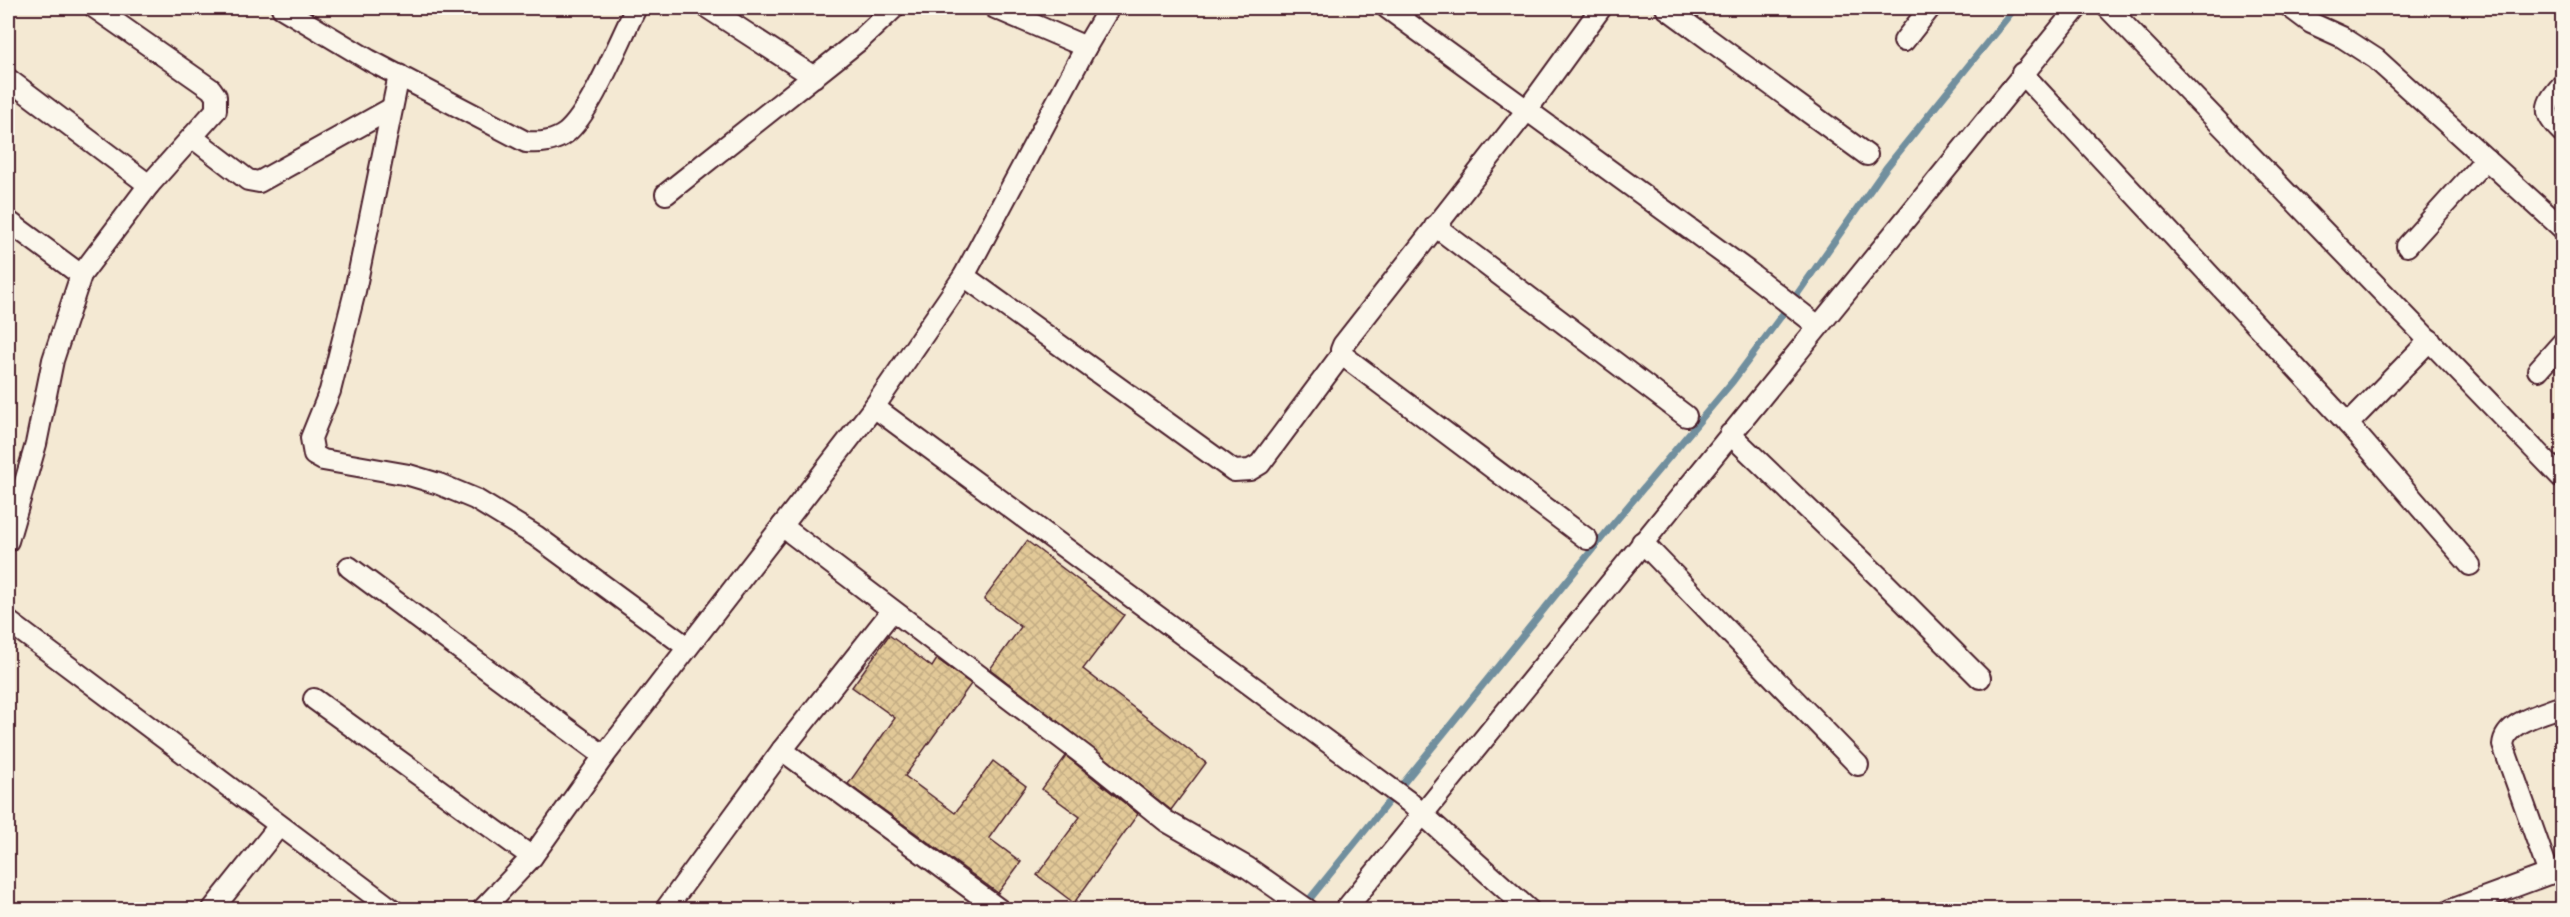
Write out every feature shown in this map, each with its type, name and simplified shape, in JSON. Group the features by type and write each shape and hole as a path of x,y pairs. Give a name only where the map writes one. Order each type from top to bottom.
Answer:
{"street":[{"path":"8,541 36,444 53,360 81,275 149,185 216,110 216,96 211,89 95,8"},
{"path":"282,8 322,33 526,142 541,143 554,139 571,127 585,110 636,8"},
{"path":"708,8 813,77"},
{"path":"666,194 861,39 894,8"},
{"path":"995,8 1086,47"},
{"path":"482,909 532,857 604,756 874,407 964,276 1109,8"},
{"path":"1387,8 1811,320"},
{"path":"964,276 1234,471 1250,470 1260,464 1342,354 1342,345 1527,110 1600,8"},
{"path":"1666,8 1867,155"},
{"path":"1904,41 1929,8"},
{"path":"1345,909 1409,802 1642,542 1730,434 1811,320 2077,8"},
{"path":"2108,8 2562,478"},
{"path":"2291,8 2311,23 2342,37 2376,59 2562,228"},
{"path":"2022,73 2348,424 2470,565"},
{"path":"399,75 355,291 330,391 311,438 314,455 323,460 409,475 475,499 536,536 687,647"},
{"path":"8,79 149,185"},
{"path":"2562,85 2550,102 2547,112 2550,120 2562,132"},
{"path":"192,137 248,180 259,182 392,108"},
{"path":"2407,246 2486,159"},
{"path":"8,221 81,275"},
{"path":"1436,226 1686,416"},
{"path":"2348,424 2430,340"},
{"path":"2538,370 2562,343"},
{"path":"1342,354 1587,539"},
{"path":"874,407 1409,802 1529,909"},
{"path":"1730,434 1980,678"},
{"path":"782,526 1094,763 1166,821 1248,868 1308,909"},
{"path":"1642,542 1858,765"},
{"path":"350,567 604,756"},
{"path":"665,909 782,750 892,611"},
{"path":"8,621 279,826 393,909"},
{"path":"314,699 532,857"},
{"path":"2451,909 2556,871 2503,745 2504,738 2515,726 2562,706"},
{"path":"782,750 1000,909"},
{"path":"212,909 279,826"}],"building":[{"path":"1027,541 1124,615 1083,669 1206,763 1171,810 990,669 1021,627 984,599"},
{"path":"889,635 932,667 937,659 971,684 905,776 955,813 993,761 1026,786 989,838 1021,862 998,893 848,784 895,718 852,687"},
{"path":"1066,756 1138,814 1074,903 1037,875 1080,817 1042,789"}],"waterway":[{"path":"1304,906 1609,529 1733,381 1886,168 2015,8"}]}
